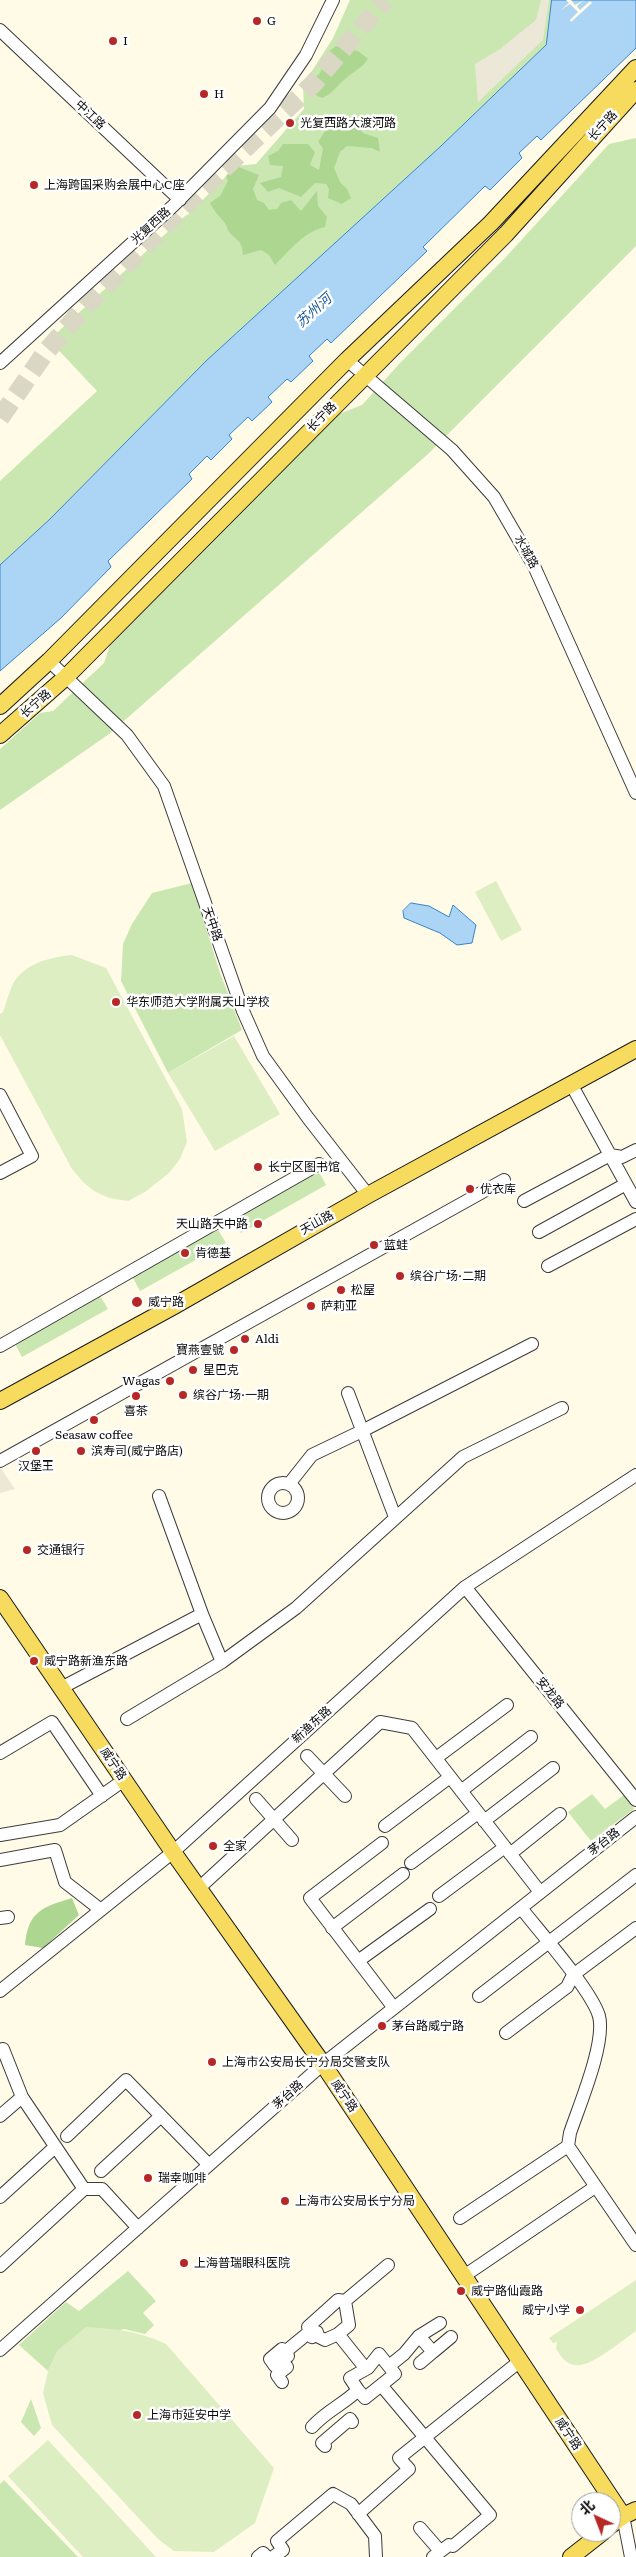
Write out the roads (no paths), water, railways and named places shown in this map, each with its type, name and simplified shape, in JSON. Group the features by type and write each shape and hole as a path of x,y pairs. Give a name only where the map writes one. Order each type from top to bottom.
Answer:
{"main road":[{"name":"长宁路","path":"0,735 66,677 506,234 632,90 636,68"},
{"name":"长宁路","path":"0,706 50,662 347,360 632,90"},
{"name":"天山路","path":"0,1401 174,1306 368,1194 636,1049"},
{"name":"威宁路","path":"0,1598 173,1852 323,2064 623,2517"},
{"path":"571,2557 590,2542"}],"street":[{"name":"光复西路","path":"0,363 180,200 270,108 306,55 333,0"},
{"name":"中江路","path":"0,30 180,200"},
{"name":"水城路","path":"347,360 452,450 494,497 534,566 636,793"},
{"name":"天中路","path":"50,662 127,735 164,786 243,1011 263,1056 313,1125 368,1194"},
{"path":"571,1084 636,1202"},
{"path":"0,1095 32,1156 0,1174"},
{"path":"524,1201 610,1155 622,1157 636,1150"},
{"path":"0,1346 319,1164"},
{"path":"0,1461 504,1180"},
{"path":"539,1232 626,1184"},
{"path":"548,1266 636,1219"},
{"path":"290,1484 312,1455 532,1344"},
{"path":"348,1393 395,1517"},
{"path":"127,1719 222,1662 296,1608 463,1457 562,1408"},
{"name":"新渔东路","path":"0,1991 173,1852 465,1587 636,1475"},
{"path":"158,1496 222,1662"},
{"name":"安龙路","path":"465,1587 636,1800"},
{"path":"61,1688 202,1614"},
{"path":"436,1758 507,1705"},
{"path":"0,1753 52,1722 102,1796"},
{"path":"199,1888 380,1722 412,1728 540,1892"},
{"path":"461,1791 531,1737"},
{"path":"307,1756 345,1796"},
{"path":"410,1863 553,1768"},
{"path":"385,1826 450,1777"},
{"path":"0,1834 60,1825 124,1780"},
{"path":"256,1799 292,1840"},
{"path":"439,1896 560,1814"},
{"name":"茅台路","path":"0,2350 323,2064 636,1817"},
{"path":"382,1843 310,1898 394,2008"},
{"path":"0,1860 55,1850 65,1882 101,1910"},
{"path":"332,1928 403,1874"},
{"path":"479,1996 636,1875"},
{"path":"521,1908 592,1999 599,2017 598,2045 570,2133 568,2146 636,2245"},
{"path":"358,1961 430,1909"},
{"path":"506,2033 567,1987 573,1975 636,1928"},
{"path":"0,2050 3,2049 22,2097 84,2189"},
{"path":"67,2136 126,2080 209,2165"},
{"path":"0,2116 22,2097"},
{"path":"101,2170 161,2116"},
{"path":"460,2218 568,2146"},
{"path":"0,2197 55,2147"},
{"path":"464,2276 595,2187"},
{"path":"0,2266 84,2189 102,2189 138,2228"},
{"path":"282,2382 276,2375 287,2367 283,2356 388,2265"},
{"path":"310,2332 325,2340 338,2334 349,2324 342,2305"},
{"path":"389,2366 404,2354 419,2336 440,2323"},
{"path":"338,2334 366,2369"},
{"path":"419,2336 433,2352"},
{"path":"420,2363 451,2337"},
{"path":"378,2354 395,2374 365,2398 350,2378 366,2369 378,2354"},
{"path":"358,2514 409,2469 399,2458 520,2361"},
{"path":"381,2385 490,2515 443,2553 420,2528"},
{"path":"312,2427 324,2414 347,2400 358,2390"},
{"path":"324,2414 338,2430"},
{"path":"324,2446 322,2443 350,2420 352,2422"},
{"path":"274,2557 283,2550 277,2540 333,2494 351,2504 375,2536 376,2557"},
{"name":"威宁路","path":"623,2517 631,2557"},
{"path":"258,2557 263,2553 267,2557"}],"water":[{"name":"苏州河","path":"552,0 636,0 636,48 541,140 537,136 519,153 522,158 490,190 485,186 423,247 427,251 331,343 327,339 309,356 313,361 291,382 287,379 268,397 272,402 252,421 248,417 229,435 232,439 211,460 207,456 189,474 192,479 108,561 111,567 61,618 0,671 0,565 50,519 206,361 441,146 546,45"},
{"path":"411,903 429,906 449,917 453,905 476,925 472,943 457,945 440,933 404,918 403,911"}],"tunnel":[{"path":"0,418 45,353 87,304 180,210 313,84 385,0"}],"place":[{"name":"G","path":"257,21"},
{"name":"I","path":"113,41"},
{"name":"H","path":"204,94"},
{"name":"光复西路大渡河路","path":"290,123"},
{"name":"上海跨国采购会展中心C座","path":"34,185"},
{"name":"华东师范大学附属天山学校","path":"116,1002"},
{"name":"长宁区图书馆","path":"258,1167"},
{"name":"优衣库","path":"470,1189"},
{"name":"天山路天中路","path":"258,1224"},
{"name":"蓝蛙","path":"374,1245"},
{"name":"肯德基","path":"185,1253"},
{"name":"缤谷广场·二期","path":"400,1276"},
{"name":"松屋","path":"341,1290"},
{"name":"威宁路","path":"137,1302"},
{"name":"萨莉亚","path":"311,1306"},
{"name":"Aldi","path":"245,1339"},
{"name":"寶燕壹號","path":"234,1350"},
{"name":"星巴克","path":"193,1370"},
{"name":"Wagas","path":"170,1381"},
{"name":"缤谷广场·一期","path":"183,1395"},
{"name":"喜茶","path":"136,1396"},
{"name":"Seasaw coffee","path":"94,1420"},
{"name":"汉堡王","path":"36,1451"},
{"name":"滨寿司(威宁路店)","path":"81,1451"},
{"name":"交通银行","path":"27,1550"},
{"name":"威宁路新渔东路","path":"34,1661"},
{"name":"全家","path":"213,1846"},
{"name":"茅台路威宁路","path":"382,2026"},
{"name":"上海市公安局长宁分局交警支队","path":"212,2062"},
{"name":"瑞幸咖啡","path":"148,2178"},
{"name":"上海市公安局长宁分局","path":"285,2201"},
{"name":"上海普瑞眼科医院","path":"184,2263"},
{"name":"威宁路仙霞路","path":"461,2291"},
{"name":"威宁小学","path":"580,2310"},
{"name":"上海市延安中学","path":"137,2415"}]}
